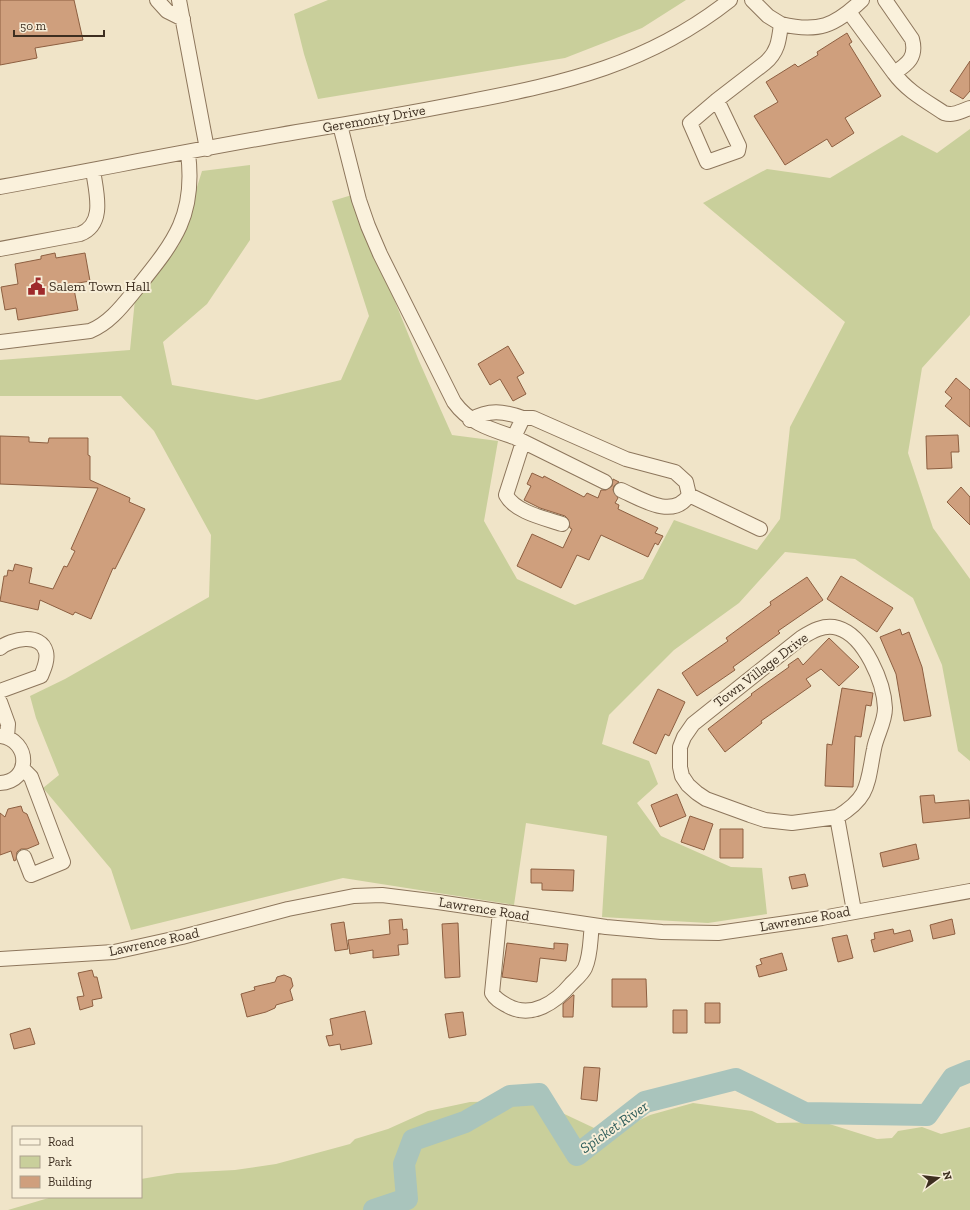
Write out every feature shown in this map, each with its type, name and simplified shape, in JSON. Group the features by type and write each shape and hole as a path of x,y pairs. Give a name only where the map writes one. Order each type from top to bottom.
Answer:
{"street":[{"path":"157,0 167,12 182,19"},
{"path":"179,0 207,149"},
{"name":"Geremonty Drive","path":"0,187 518,92 574,80 652,50 730,0"},
{"path":"752,0 768,16 781,24 802,28 820,27 839,20 862,0"},
{"path":"885,0 912,39 914,46 911,60 908,64 894,73"},
{"path":"850,12 906,88 944,113 950,115 970,108"},
{"path":"717,100 772,57 779,41 781,24"},
{"path":"340,125 359,200 380,254 445,387 460,410 470,420 477,424 518,440 605,482"},
{"path":"0,342 90,331 102,326 121,308 167,250 179,230 186,208 190,187 188,153"},
{"path":"0,249 87,232 96,219 98,206 93,170"},
{"path":"470,420 480,414 500,411 523,418 533,418 626,459 675,472 686,482 689,495 686,500 679,505 663,507 621,490"},
{"path":"523,418 506,495 515,505 562,524"},
{"path":"689,495 760,529"},
{"name":"Town Village Drive","path":"828,627 838,628 846,632 855,640 872,663 881,685 885,709 883,720 875,742 868,786 858,802 837,818 805,822 778,822 750,815 706,799 688,785 682,776 679,756 684,737 701,716 801,638 810,632 828,627"},
{"path":"0,648 17,640 32,640 42,645 46,651 46,659 41,676 0,691"},
{"path":"0,702 8,724 3,736 19,746 22,752 22,768 18,775 12,780 0,783"},
{"path":"22,768 31,777 63,862 31,875 24,857"},
{"path":"837,818 854,911"},
{"name":"Lawrence Road","path":"0,959 82,955 129,949 182,937 288,909 354,896 382,895 592,925 662,932 718,933 774,925 970,890"},
{"path":"500,912 492,993 498,1001 521,1011 541,1008 550,1004 585,968 592,925"}],"green space":[{"path":"328,0 686,0 642,28 565,58 318,99 304,54 294,14"},
{"path":"970,129 970,315 922,368 908,453 933,528 970,579 970,761 958,751 942,665 913,598 855,559 785,552 739,603 674,650 609,715 602,744 649,761 658,784 637,803 661,836 731,867 762,868 767,914 708,923 602,917 607,836 526,823 514,905 343,878 131,930 111,869 43,788 59,775 36,718 30,696 65,679 209,597 211,535 154,431 121,396 0,396 0,360 130,350 135,299 179,245 202,171 250,165 250,240 207,304 163,342 172,385 257,400 341,380 369,316 332,201 352,195 419,361 452,435 498,441 484,521 517,579 575,605 643,579 674,520 757,550 780,519 790,427 845,322 703,203 767,169 830,178 902,135 937,153"},
{"path":"514,1101 541,1103 609,1135 650,1115 693,1103 752,1111 777,1123 823,1122 877,1139 892,1138 898,1131 922,1127 941,1134 970,1127 970,1210 8,1210 49,1198 142,1198 142,1179 177,1173 235,1170 276,1164 350,1144 355,1139 388,1129 428,1111 470,1102"}],"building":[{"path":"0,0 74,0 83,40 35,48 37,58 0,65"},
{"path":"847,33 852,42 849,44 881,96 845,118 854,133 832,147 827,139 785,165 754,116 778,102 766,82 795,64 798,67 818,55 817,52"},
{"path":"970,61 970,91 963,99 950,91"},
{"name":"Salem Town Hall","path":"55,253 56,258 85,253 90,281 73,284 78,310 18,320 16,308 5,310 1,287 18,284 15,264 41,259 41,256"},
{"path":"508,346 524,373 517,377 526,394 513,401 500,379 490,385 478,364"},
{"path":"956,378 970,390 970,427 945,406 952,398 945,392"},
{"path":"958,435 959,452 951,452 952,468 927,469 926,436"},
{"path":"0,436 29,437 29,442 48,443 49,438 88,438 90,480 130,498 129,502 145,509 115,569 113,568 91,619 75,612 73,615 40,600 38,610 0,601 4,576 7,576 8,570 13,571 15,564 32,568 29,583 53,589 64,566 67,567 75,551 71,549 98,488 0,484"},
{"path":"532,473 543,478 544,476 584,497 587,493 598,498 601,490 606,490 612,486 613,479 619,482 614,486 613,490 618,498 615,503 619,505 618,509 658,528 655,533 663,536 658,545 655,543 648,557 601,535 589,560 577,555 561,588 517,566 532,534 563,548 572,529 570,528 568,519 565,516 540,508 524,500 531,486 527,484"},
{"path":"961,487 970,497 970,525 947,502"},
{"path":"841,576 893,608 877,632 827,599"},
{"path":"807,577 823,600 778,631 780,633 733,667 735,670 697,696 682,673 728,641 726,638 771,605 770,602"},
{"path":"900,629 902,635 909,632 922,667 931,716 904,721 896,674 880,637"},
{"path":"829,638 859,667 839,686 821,669 806,679 811,686 761,721 762,723 725,752 708,729 752,695 751,694 789,667 788,665 798,658 803,665"},
{"path":"842,688 873,693 871,706 866,705 861,737 855,736 853,787 825,786 827,744 832,745"},
{"path":"658,689 685,702 669,736 665,734 656,754 633,743"},
{"path":"677,794 686,816 660,827 651,805"},
{"path":"934,795 935,803 969,800 970,818 923,823 920,796"},
{"path":"21,806 23,812 27,814 39,844 27,849 21,849 17,852 16,860 14,861 11,851 0,855 0,813 5,817 8,809"},
{"path":"690,816 713,824 704,850 681,842"},
{"path":"720,829 743,829 743,858 720,858"},
{"path":"916,844 919,859 883,867 880,853"},
{"path":"531,869 574,870 573,891 542,890 542,883 531,883"},
{"path":"805,874 808,886 792,889 789,877"},
{"path":"402,919 403,930 407,929 408,944 398,945 399,955 373,958 373,950 350,954 348,940 390,934 389,920"},
{"path":"952,919 955,934 933,939 930,925"},
{"path":"344,922 348,949 335,951 331,924"},
{"path":"458,923 460,977 445,978 442,924"},
{"path":"893,929 894,934 910,930 913,941 874,952 871,940 875,939 874,933"},
{"path":"847,935 853,958 838,962 832,938"},
{"path":"507,943 554,949 554,943 568,944 566,961 540,958 537,982 502,977"},
{"path":"782,953 787,970 759,977 756,966 762,964 760,959"},
{"path":"92,970 94,977 97,977 102,998 92,1000 93,1006 80,1010 77,997 84,996 78,973"},
{"path":"284,975 291,978 293,986 290,990 293,1000 276,1005 275,1008 266,1012 247,1017 241,994 255,990 254,987 275,982 277,977"},
{"path":"612,979 646,979 647,1007 612,1007"},
{"path":"573,995 573,1017 563,1017 563,1004"},
{"path":"705,1003 720,1003 720,1023 705,1023"},
{"path":"673,1010 687,1010 687,1033 673,1033"},
{"path":"365,1011 372,1044 341,1050 340,1044 329,1046 326,1036 333,1035 330,1019"},
{"path":"463,1012 466,1035 449,1038 445,1014"},
{"path":"30,1028 35,1044 14,1049 10,1034"},
{"path":"584,1067 600,1068 597,1101 581,1099"}],"waterway":[{"name":"Spicket River","path":"374,1210 407,1199 404,1164 413,1140 465,1122 510,1096 539,1094 577,1155 645,1102 736,1079 805,1113 927,1115 953,1078 970,1071"}],"place":[{"name":"Salem Town Hall","path":"36,286"}]}
